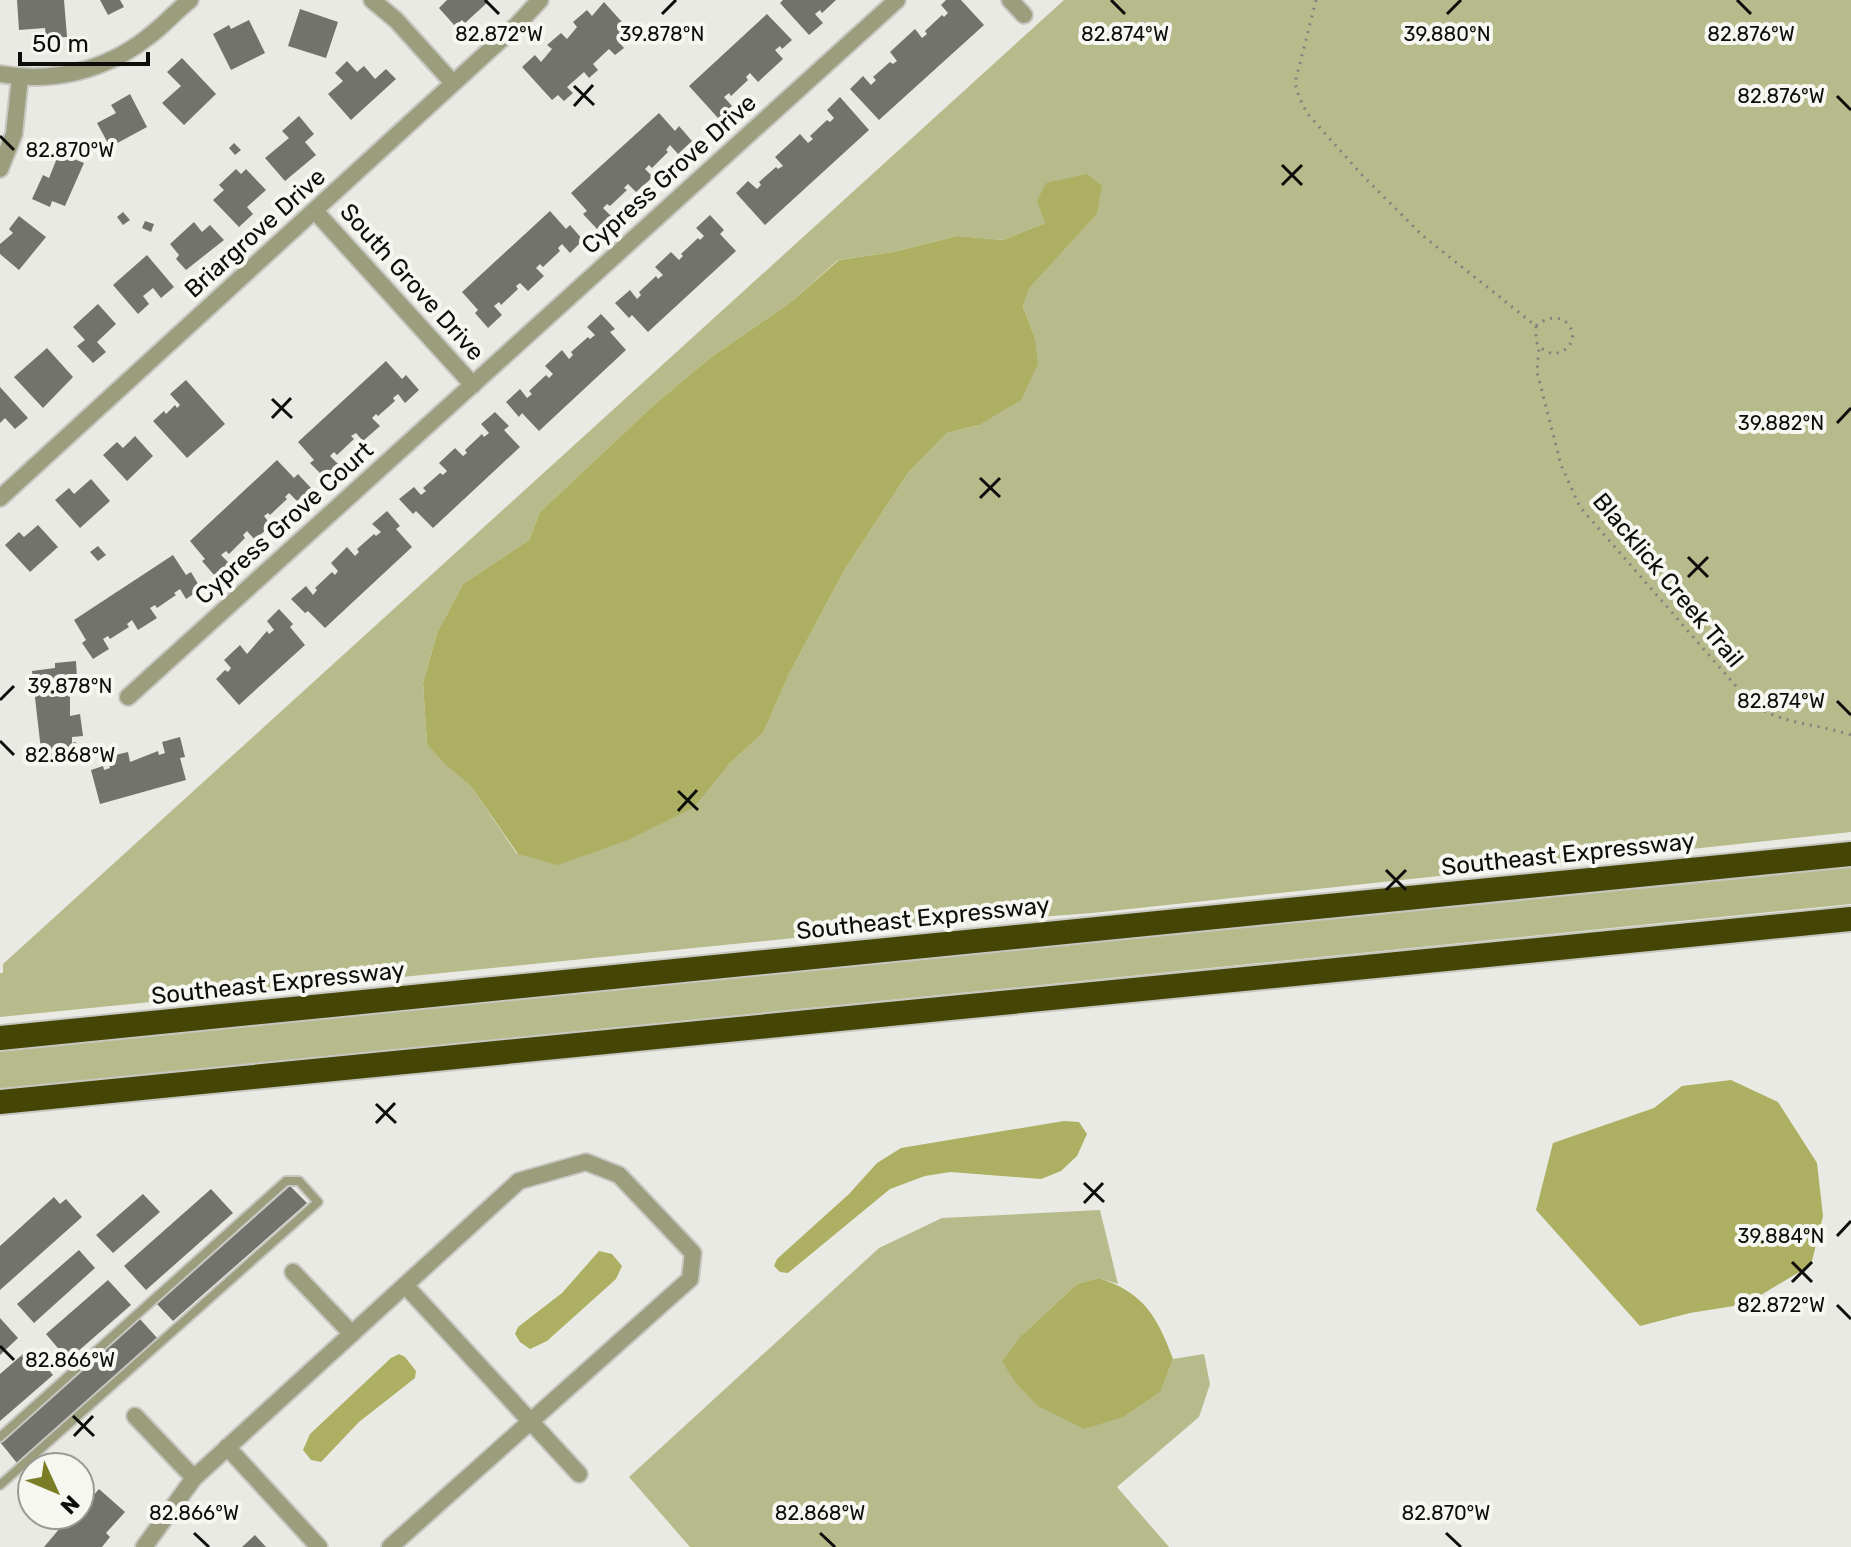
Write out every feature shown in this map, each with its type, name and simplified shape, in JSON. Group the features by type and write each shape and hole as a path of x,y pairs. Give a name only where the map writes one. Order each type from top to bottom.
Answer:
{"highway":[{"name":"Southeast Expressway","path":"0,1038 1851,854"},
{"path":"0,1102 1851,919"}],"street":[{"path":"0,74 20,77 69,74 117,59 151,35 190,0"},
{"path":"372,0 396,20 453,83"},
{"name":"Briargrove Drive","path":"0,498 516,26 540,0"},
{"name":"Cypress Grove Drive","path":"473,385 897,0"},
{"path":"1010,0 1024,15"},
{"path":"0,169 14,134 20,77"},
{"name":"South Grove Drive","path":"315,211 473,385"},
{"name":"Cypress Grove Court","path":"128,697 473,385"},
{"path":"144,1547 194,1478 519,1181 586,1162 619,1175 693,1253 690,1279 390,1547"},
{"path":"293,1272 352,1334"},
{"path":"405,1285 579,1474"},
{"path":"135,1416 194,1478"},
{"path":"227,1447 319,1547"}],"lane":[{"path":"0,1437 286,1181 299,1181 318,1202 0,1485"}],"path":[{"path":"1316,0 1295,83 1307,113 1362,175 1422,235 1536,326 1556,317 1566,322 1572,331 1571,343 1563,351 1552,354 1539,347"},
{"name":"Blacklick Creek Trail","path":"1536,326 1539,347 1537,372 1561,465 1580,507 1749,701 1762,712 1786,721 1851,735"}],"shaded area":[{"path":"1064,0 1851,0 1851,832 1092,913 885,929 0,1017 0,973 3,973 3,964","holes":["1097,214 1029,287 1023,307 1035,338 979,425 947,433 908,473 845,569 789,674 763,733 729,764 517,854 470,785 427,744 423,683 437,633 463,584 529,540 540,512 656,403 710,358 791,302 838,260 893,252 957,236 1003,240 1045,223"]},
{"path":"1087,174 1102,186 1097,214 1029,288 1023,307 1035,338 1038,364 1021,400 979,425 947,433 908,473 845,569 789,674 763,733 729,764 693,808 628,840 558,865 518,854 470,785 427,744 423,683 437,633 463,584 529,540 540,512 656,403 710,358 791,302 839,260 893,252 957,236 1003,240 1045,223 1037,201 1046,183"},
{"path":"1851,866 1851,904 0,1089 0,1050"},
{"path":"1731,1080 1778,1102 1817,1163 1823,1216 1811,1265 1746,1304 1690,1313 1640,1326 1536,1210 1553,1143 1654,1108 1682,1086"},
{"path":"1064,1121 1079,1122 1087,1134 1077,1156 1061,1171 1041,1179 950,1172 925,1176 890,1189 788,1273 780,1272 774,1266 777,1259 849,1194 877,1163 901,1148"},
{"path":"1100,1210 1118,1284 1099,1278 1077,1284 1022,1335 1161,1391 1173,1359 1204,1354 1210,1384 1199,1417 1117,1487 1169,1547 690,1547 629,1477 879,1248 942,1218"},
{"path":"599,1251 612,1254 622,1266 616,1279 547,1341 530,1349 520,1342 515,1334 518,1327 562,1293"},
{"path":"1099,1278 1127,1291 1147,1308 1161,1330 1173,1359 1161,1391 1123,1417 1084,1429 1038,1406 1015,1382 1002,1361 1022,1335 1077,1284"},
{"path":"399,1354 416,1371 415,1378 359,1422 321,1462 311,1460 303,1450 310,1434"}],"building":[{"path":"17,0 64,0 67,37 46,38 45,28 19,30"},
{"path":"100,0 120,0 124,7 108,15"},
{"path":"447,0 488,2 465,23 462,20 455,26 439,8"},
{"path":"783,0 836,0 822,13 820,10 815,14 823,23 809,35 780,3"},
{"path":"946,0 961,0 984,25 879,120 850,89 863,76 871,85 876,80 873,77 890,62 893,64 897,61 890,52 915,29 922,38 927,34 925,31 948,13 941,5"},
{"path":"604,2 630,31 618,41 624,48 615,55 609,49 593,64 598,70 589,78 584,72 567,87 573,93 564,101 558,95 552,100 522,67 535,55 541,62 552,49 547,45 561,33 567,39 577,27 573,22 587,10 592,16"},
{"path":"300,9 338,22 326,58 288,46"},
{"path":"767,14 792,40 782,49 780,46 775,50 783,59 758,82 750,73 746,77 748,80 731,96 729,93 724,97 732,106 718,118 689,86"},
{"path":"249,20 265,53 231,70 213,34 229,25 231,29"},
{"path":"182,58 216,94 184,125 162,103 181,86 167,72"},
{"path":"347,61 357,72 364,66 375,79 386,69 396,79 351,120 328,94 343,81 335,73"},
{"path":"130,94 147,127 110,147 97,123 116,113 111,105"},
{"path":"840,97 869,130 765,225 736,193 748,181 757,189 761,185 759,182 776,167 783,166 775,157 800,134 808,143 813,139 810,136 827,120 830,122 834,118 827,110"},
{"path":"659,113 675,131 679,126 692,141 678,154 670,145 666,150 668,152 652,168 649,165 645,169 653,177 636,192 628,184 624,188 627,190 610,206 607,204 603,208 611,216 597,229 583,214 587,211 571,193"},
{"path":"299,116 314,134 305,142 316,155 285,181 265,158 289,138 282,131"},
{"path":"234,143 241,150 235,155 229,148"},
{"path":"59,153 84,163 65,206 52,201 50,207 32,199 43,175 49,178"},
{"path":"236,169 241,174 246,169 266,190 247,207 253,214 239,227 213,200 224,190 219,185"},
{"path":"550,211 566,229 570,225 583,240 570,253 562,244 558,248 560,251 543,267 540,264 536,268 544,276 528,291 520,283 516,286 518,289 501,305 499,302 494,306 502,315 488,328 475,313 478,310 462,292"},
{"path":"123,212 130,220 123,225 117,217"},
{"path":"710,215 724,230 720,234 736,251 648,332 615,303 630,290 637,299 641,295 639,292 656,276 658,279 663,275 655,267 671,252 679,260 683,256 681,254 704,236 696,228"},
{"path":"19,216 46,237 19,270 0,254 0,244 13,233 9,229"},
{"path":"145,221 154,224 151,232 142,228"},
{"path":"194,222 202,232 210,225 224,240 186,270 176,259 179,255 170,244"},
{"path":"147,255 174,287 161,298 153,288 143,296 149,304 138,314 113,285"},
{"path":"98,304 116,324 97,342 106,352 93,363 77,346 85,340 73,327"},
{"path":"601,314 615,329 610,332 626,350 539,431 522,413 519,417 506,402 520,389 527,398 532,394 529,391 546,375 549,378 553,374 545,366 562,350 569,359 573,355 571,352 588,337 590,339 595,335 587,327"},
{"path":"47,348 73,377 43,408 14,377"},
{"path":"386,361 402,379 406,375 419,390 405,403 398,394 393,398 395,401 372,418 380,426 363,441 356,433 351,436 354,439 337,455 334,452 330,456 338,464 324,477 310,463 314,460 298,442"},
{"path":"186,380 225,424 187,458 153,421 164,411 166,414 175,405 177,408 180,405 170,394"},
{"path":"0,387 28,418 15,429 5,418 0,423"},
{"path":"495,412 509,426 504,430 520,447 433,528 399,499 414,487 421,495 426,491 423,488 440,473 443,475 447,471 439,463 455,448 463,456 467,453 465,450 482,434 484,437 489,433 481,424"},
{"path":"135,436 153,456 127,481 103,455 117,442 123,448"},
{"path":"277,460 294,478 298,474 311,488 297,501 289,493 285,497 287,499 270,515 264,516 271,525 255,540 247,531 243,535 245,538 229,554 226,551 221,555 229,563 215,576 190,541"},
{"path":"91,479 110,501 80,528 55,500 69,488 74,494"},
{"path":"387,511 400,526 396,529 412,547 325,628 291,599 306,586 313,595 317,590 315,588 332,572 335,575 338,571 331,563 347,547 355,556 359,552 357,549 374,534 376,536 381,532 372,524"},
{"path":"38,525 58,547 30,572 5,545 19,532 24,537"},
{"path":"98,546 106,555 98,561 90,552"},
{"path":"173,555 186,575 191,572 201,589 186,599 180,589 157,608 155,605 150,608 157,618 138,630 132,620 127,624 129,627 110,639 108,636 103,639 109,649 93,659 82,643 86,640 74,620"},
{"path":"279,609 293,624 290,627 305,645 239,705 216,679 231,668 224,660 240,645 247,654 267,631 269,634 274,630 267,621"},
{"path":"76,661 77,679 66,680 66,686 70,686 70,716 80,714 83,736 72,737 72,743 76,742 77,755 42,759 32,671 55,668 55,663"},
{"path":"180,737 185,757 180,758 186,780 100,804 91,770 103,766 104,770 110,768 107,757 128,752 130,762 158,751 159,755 165,753 162,742"},
{"path":"290,1186 307,1203 173,1321 157,1304"},
{"path":"211,1189 233,1213 146,1290 124,1266"},
{"path":"143,1194 160,1212 113,1253 96,1235"},
{"path":"54,1197 60,1204 66,1199 82,1217 0,1290 0,1246"},
{"path":"79,1250 95,1268 34,1323 17,1304"},
{"path":"108,1280 131,1305 68,1360 46,1334"},
{"path":"0,1318 18,1338 0,1355"},
{"path":"140,1319 158,1339 31,1451 16,1451 16,1462 0,1442"},
{"path":"30,1348 53,1375 0,1421 0,1374"},
{"path":"99,1489 125,1512 106,1533 110,1537 102,1547 44,1547 58,1531 96,1531 96,1492"},
{"path":"255,1535 266,1547 242,1547"}]}
